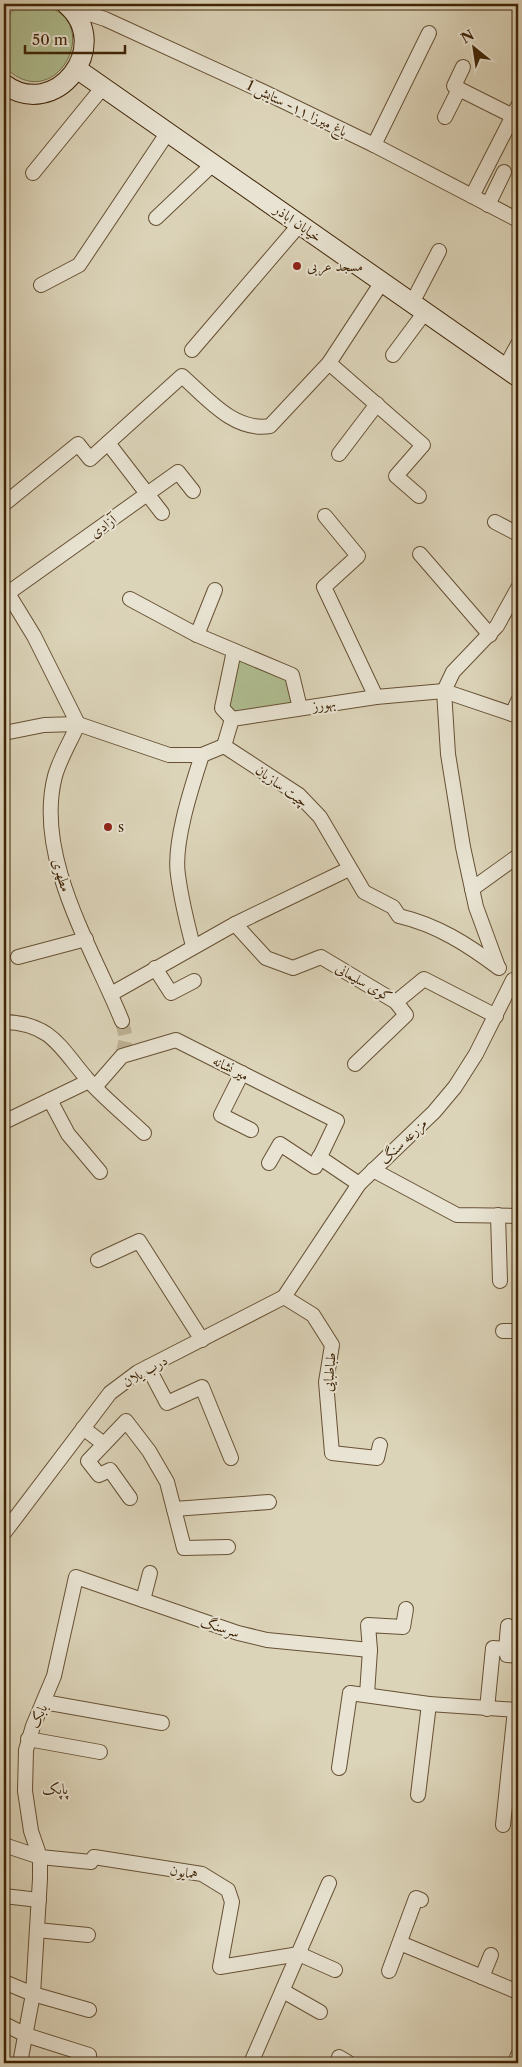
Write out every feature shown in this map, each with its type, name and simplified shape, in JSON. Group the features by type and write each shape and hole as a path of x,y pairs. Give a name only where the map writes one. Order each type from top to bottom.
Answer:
{"main road":[{"path":"5,89 24,93 40,93 55,89 68,81 77,69 82,57 83,31 69,6"},
{"name":"خیابان اباذر","path":"77,69 512,373"}],"street":[{"name":"باغ میرزا ۱۱- ستایش 1","path":"69,6 136,33 374,144 518,220"},
{"path":"374,144 429,33"},
{"path":"463,67 454,86 515,111 472,196"},
{"path":"33,173 103,87"},
{"path":"445,117 459,89"},
{"path":"41,285 80,265 168,132"},
{"path":"156,218 213,164"},
{"path":"488,205 504,172"},
{"path":"192,350 300,224"},
{"path":"393,355 418,308 439,251"},
{"path":"4,504 78,444 90,459 182,376 233,420 259,428 270,426 329,363 382,282"},
{"path":"512,373 518,344"},
{"path":"329,363 423,445 396,476 419,496"},
{"path":"339,454 377,404"},
{"path":"108,443 162,513"},
{"name":"آزادی","path":"6,590 178,472 192,491"},
{"path":"325,516 358,556 324,587 376,697"},
{"path":"495,522 518,534"},
{"path":"420,554 490,635"},
{"path":"498,967 476,907 472,888 451,780 444,690 453,672 490,635 518,588"},
{"path":"6,590 34,636 78,724"},
{"path":"197,635 215,590"},
{"path":"130,599 197,635 292,675 300,708"},
{"path":"4,733 44,726 78,724 169,755 202,755 224,746 232,719 222,708 234,651"},
{"path":"444,690 516,710"},
{"name":"بهورز","path":"232,719 376,697 444,690"},
{"name":"مطهری","path":"78,724 56,776 50,813 51,832 61,875 122,1021"},
{"name":"چیت سازیان","path":"224,746 280,781 310,806 327,827 349,869 364,892 393,907 399,916 425,922 460,939 516,981"},
{"path":"193,946 177,874 180,836 188,797 202,755"},
{"path":"472,888 518,856"},
{"path":"111,994 193,946 349,869"},
{"name":"کوی سلیمانی","path":"235,924 266,958 293,968 321,958 396,1002 424,979 496,1016"},
{"path":"18,957 86,938"},
{"path":"155,968 171,993 194,981"},
{"name":"مزرعه سنگ","path":"284,1298 359,1184 445,1100 476,1054 516,981"},
{"path":"355,1064 406,1015 396,1002"},
{"path":"4,1022 23,1025 50,1035 58,1042 92,1084 144,1133"},
{"name":"میر نشانه","path":"92,1084 122,1056 176,1040 336,1121 317,1162"},
{"path":"242,1073 221,1115 251,1130"},
{"path":"4,1122 50,1100 92,1084"},
{"path":"50,1100 68,1134 100,1172"},
{"path":"269,1163 280,1144 359,1184"},
{"path":"373,1170 457,1215 518,1216"},
{"path":"498,1215 500,1281"},
{"path":"98,1260 139,1241 202,1340"},
{"name":"درب یلان","path":"4,1533 110,1393 129,1377 284,1298"},
{"name":"طباطبایی","path":"284,1298 313,1316 332,1345 326,1382 332,1452 379,1452"},
{"path":"503,1331 518,1331"},
{"path":"148,1367 167,1403 202,1387 231,1458"},
{"path":"130,1498 110,1470 99,1476 88,1461 126,1421 150,1451 167,1482 184,1548 228,1547"},
{"path":"83,1428 104,1444"},
{"path":"174,1509 269,1502"},
{"path":"143,1600 150,1573"},
{"name":"سرسنگ","path":"76,1576 217,1627 267,1640 370,1650"},
{"name":"بابک","path":"40,1857 31,1831 25,1792 25,1760 28,1739 54,1676 76,1576"},
{"path":"367,1694 370,1650 368,1625 403,1627 406,1609"},
{"path":"487,1709 493,1648 512,1653 508,1626"},
{"path":"339,1768 350,1693 429,1704 517,1710 504,1825"},
{"path":"44,1702 162,1723"},
{"path":"418,1795 429,1704"},
{"path":"28,1739 100,1752"},
{"path":"4,1845 40,1857 33,1994 20,2063"},
{"name":"همایون","path":"40,1857 91,1862 94,1858 202,1874 228,1890 232,1902 220,1967 299,1954"},
{"path":"251,2063 330,1883"},
{"path":"4,1896 39,1900"},
{"path":"389,1971 416,1898 421,1900"},
{"path":"37,1930 88,1935"},
{"path":"400,1943 518,1992"},
{"path":"299,1954 335,1970"},
{"path":"482,1977 491,1955"},
{"path":"4,1982 33,1994 89,2010"},
{"path":"283,1991 320,2012"},
{"path":"4,2024 26,2035 88,2055"},
{"path":"515,2063 518,2055"}],"green space":[{"path":"29,4 55,10 69,23 73,40 69,57 58,72 43,81 24,80 4,66 4,19 17,7"},
{"path":"234,651 292,675 300,708 232,719 222,708"}],"tunnel":[{"path":"122,1021 126,1038 122,1056"}],"place":[{"name":"مسجد عربی","path":"297,266"},
{"name":"s","path":"108,827"}],"district":[{"name":"پاپک","path":"55,1788"}]}
